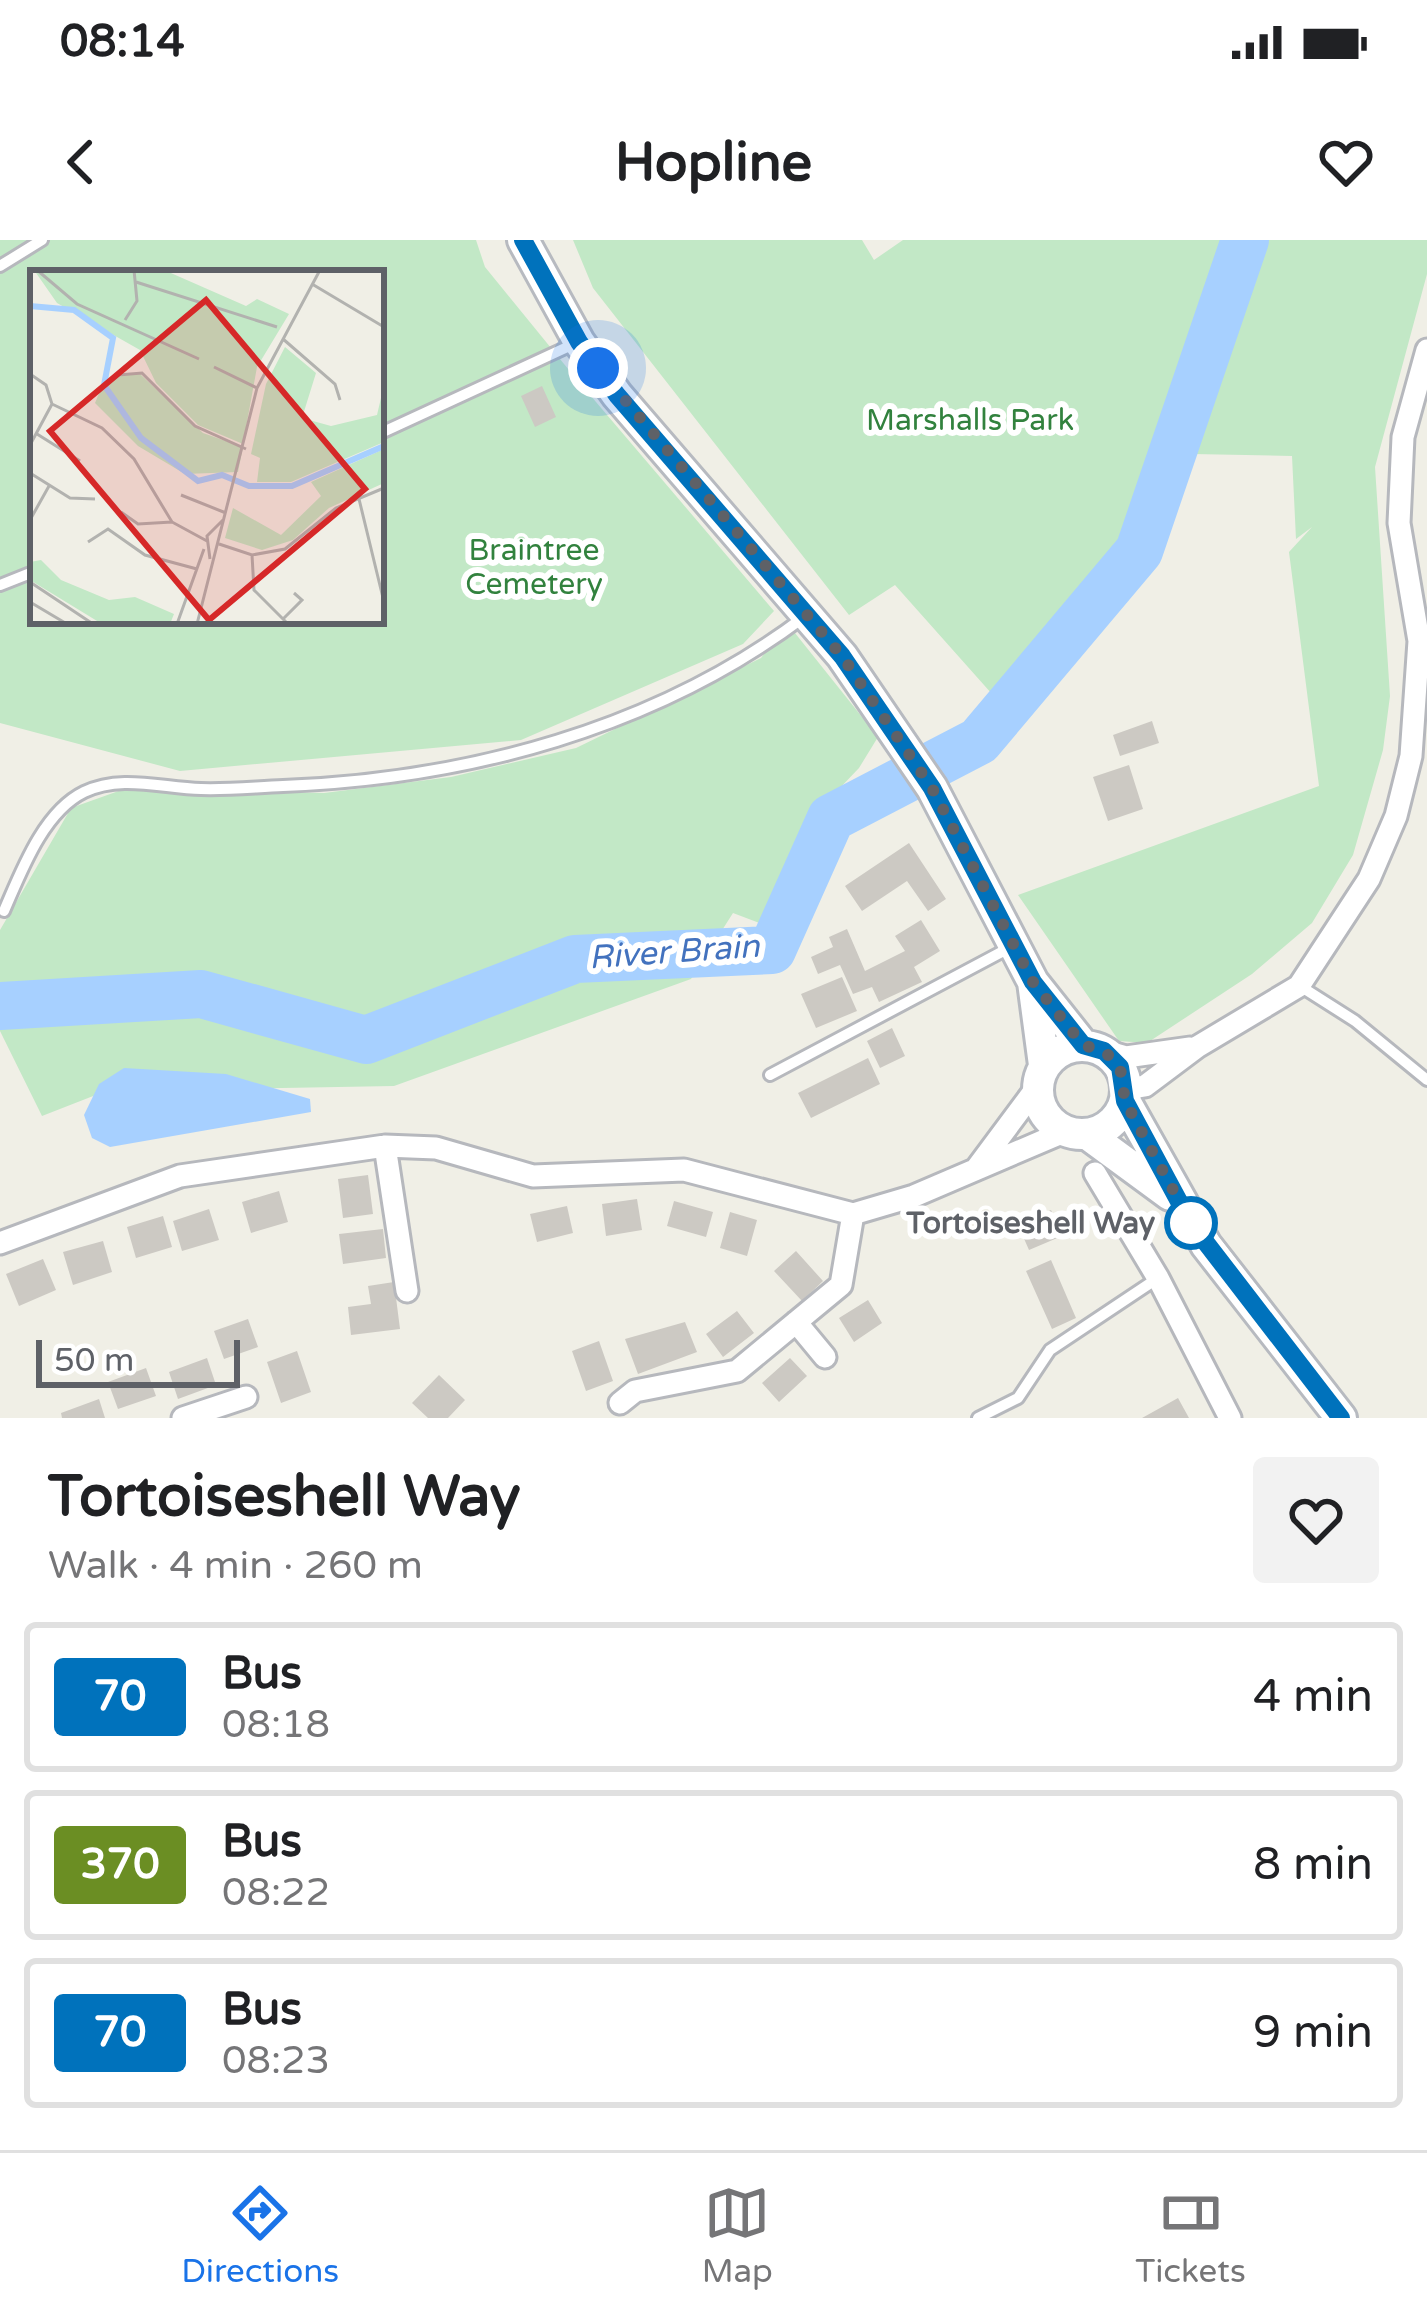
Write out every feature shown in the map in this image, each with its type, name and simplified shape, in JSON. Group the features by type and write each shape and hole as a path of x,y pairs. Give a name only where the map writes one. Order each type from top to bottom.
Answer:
{"street":[{"path":"523,240 579,342 807,615 905,749 932,788 1033,982 1093,1048 1120,1067 1125,1095 1175,1198 1297,1368 1341,1418"},
{"path":"0,1243 180,1177 385,1146 436,1148 533,1176 684,1170 853,1214 1076,1133 1104,1128 1125,1095 1300,986 1369,879 1396,815 1411,756 1419,641 1399,523 1403,437 1427,350"},
{"path":"1033,982 1044,1114 1175,1198"},
{"path":"976,1170 1061,1050 1093,1048 1126,1057 1197,1047"},
{"path":"385,1146 407,1291"},
{"path":"1095,1173 1158,1278 1230,1418"},
{"path":"620,1403 635,1391 736,1371 841,1285 853,1214"},
{"path":"796,1322 825,1358"},
{"path":"192,1417 246,1397"}],"lane":[{"path":"0,266 42,240"},
{"path":"384,433 579,342"},
{"path":"0,585 30,573"},
{"path":"4,911 53,818 84,792 130,783 200,789 313,785 514,756 574,737 692,684 762,648 807,615"},
{"path":"770,1075 1014,946"},
{"path":"1300,986 1355,1021 1427,1080"},
{"path":"978,1418 1018,1398 1050,1350 1158,1278"}],"green space":[{"name":"Braintree Cemetery","path":"0,240 476,240 485,267 774,611 743,644 521,740 180,771 0,723"},
{"name":"Marshalls Park","path":"573,240 862,240 874,260 903,240 1223,240 1122,540 992,694 895,585 849,615 593,288"},
{"path":"1260,240 1427,240 1427,274 1375,467 1390,696 1383,750 1353,855 1312,923 1252,974 1147,1043 1119,1041 1018,895 1319,786 1289,552 1312,527 1296,539 1292,456 1192,454"},
{"path":"787,623 878,737 859,768 816,813 767,926 733,913 691,979 394,1086 106,1091 42,1116 0,1031 0,930 71,808 127,788 324,793 451,777 576,748 761,658"}],"water":[{"path":"124,1068 226,1074 310,1099 311,1112 110,1147 92,1138 84,1115 99,1084"}],"building":[{"path":"542,386 556,417 535,427 521,396"},
{"path":"1152,721 1159,743 1120,756 1113,735"},
{"path":"1129,765 1143,809 1108,821 1093,777"},
{"path":"909,843 946,899 928,911 907,881 862,911 845,886"},
{"path":"921,920 940,951 914,967 922,982 879,1002 872,987 853,994 840,965 818,974 811,957 833,947 829,937 847,929 865,971 905,951 895,936"},
{"path":"842,977 857,1011 816,1028 801,994"},
{"path":"892,1028 905,1056 880,1068 867,1041"},
{"path":"868,1058 880,1084 811,1118 798,1093"},
{"path":"368,1175 373,1214 343,1218 338,1179"},
{"path":"279,1191 288,1222 251,1233 242,1202"},
{"path":"637,1199 642,1230 606,1236 602,1204"},
{"path":"674,1201 713,1212 706,1237 667,1226"},
{"path":"567,1206 573,1233 537,1242 530,1214"},
{"path":"209,1209 219,1240 182,1251 173,1221"},
{"path":"1051,1210 1062,1236 1029,1250 1018,1225"},
{"path":"730,1212 757,1220 747,1256 720,1248"},
{"path":"163,1216 172,1247 136,1258 127,1227"},
{"path":"383,1229 386,1258 343,1264 339,1234"},
{"path":"103,1241 112,1272 73,1285 63,1252"},
{"path":"796,1251 823,1281 802,1301 774,1271"},
{"path":"43,1259 56,1290 19,1306 6,1274"},
{"path":"1051,1260 1076,1318 1052,1329 1026,1271"},
{"path":"394,1282 400,1329 351,1335 348,1307 371,1304 368,1286"},
{"path":"868,1300 882,1323 854,1342 839,1318"},
{"path":"737,1311 754,1333 723,1357 706,1334"},
{"path":"248,1319 258,1347 224,1359 214,1331"},
{"path":"685,1322 697,1352 638,1374 625,1339"},
{"path":"599,1341 613,1381 586,1391 572,1351"},
{"path":"297,1351 311,1392 281,1403 267,1362"},
{"path":"207,1358 216,1385 178,1399 169,1372"},
{"path":"790,1358 807,1376 779,1402 762,1383"},
{"path":"146,1368 156,1396 118,1409 108,1382"},
{"path":"439,1375 465,1400 448,1418 428,1418 412,1403"},
{"path":"1178,1398 1189,1418 1142,1418"},
{"path":"99,1399 105,1418 62,1418 61,1413"}],"waterway":[{"name":"River Brain","path":"0,1006 201,994 366,1040 575,959 772,950 831,818 979,741 1139,551 1245,240"}],"bus line":[{"name":"70","path":"523,240 579,342 617,395 842,656 932,788 1033,982 1083,1045 1104,1051 1120,1067 1125,1101 1190,1222 1297,1368 1341,1418"}],"place":[{"name":"Tortoiseshell Way","path":"1191,1223"}],"route":[{"path":"598,368 842,656 932,788 1033,982 1083,1045 1104,1051 1120,1067 1125,1101 1191,1223"}]}
